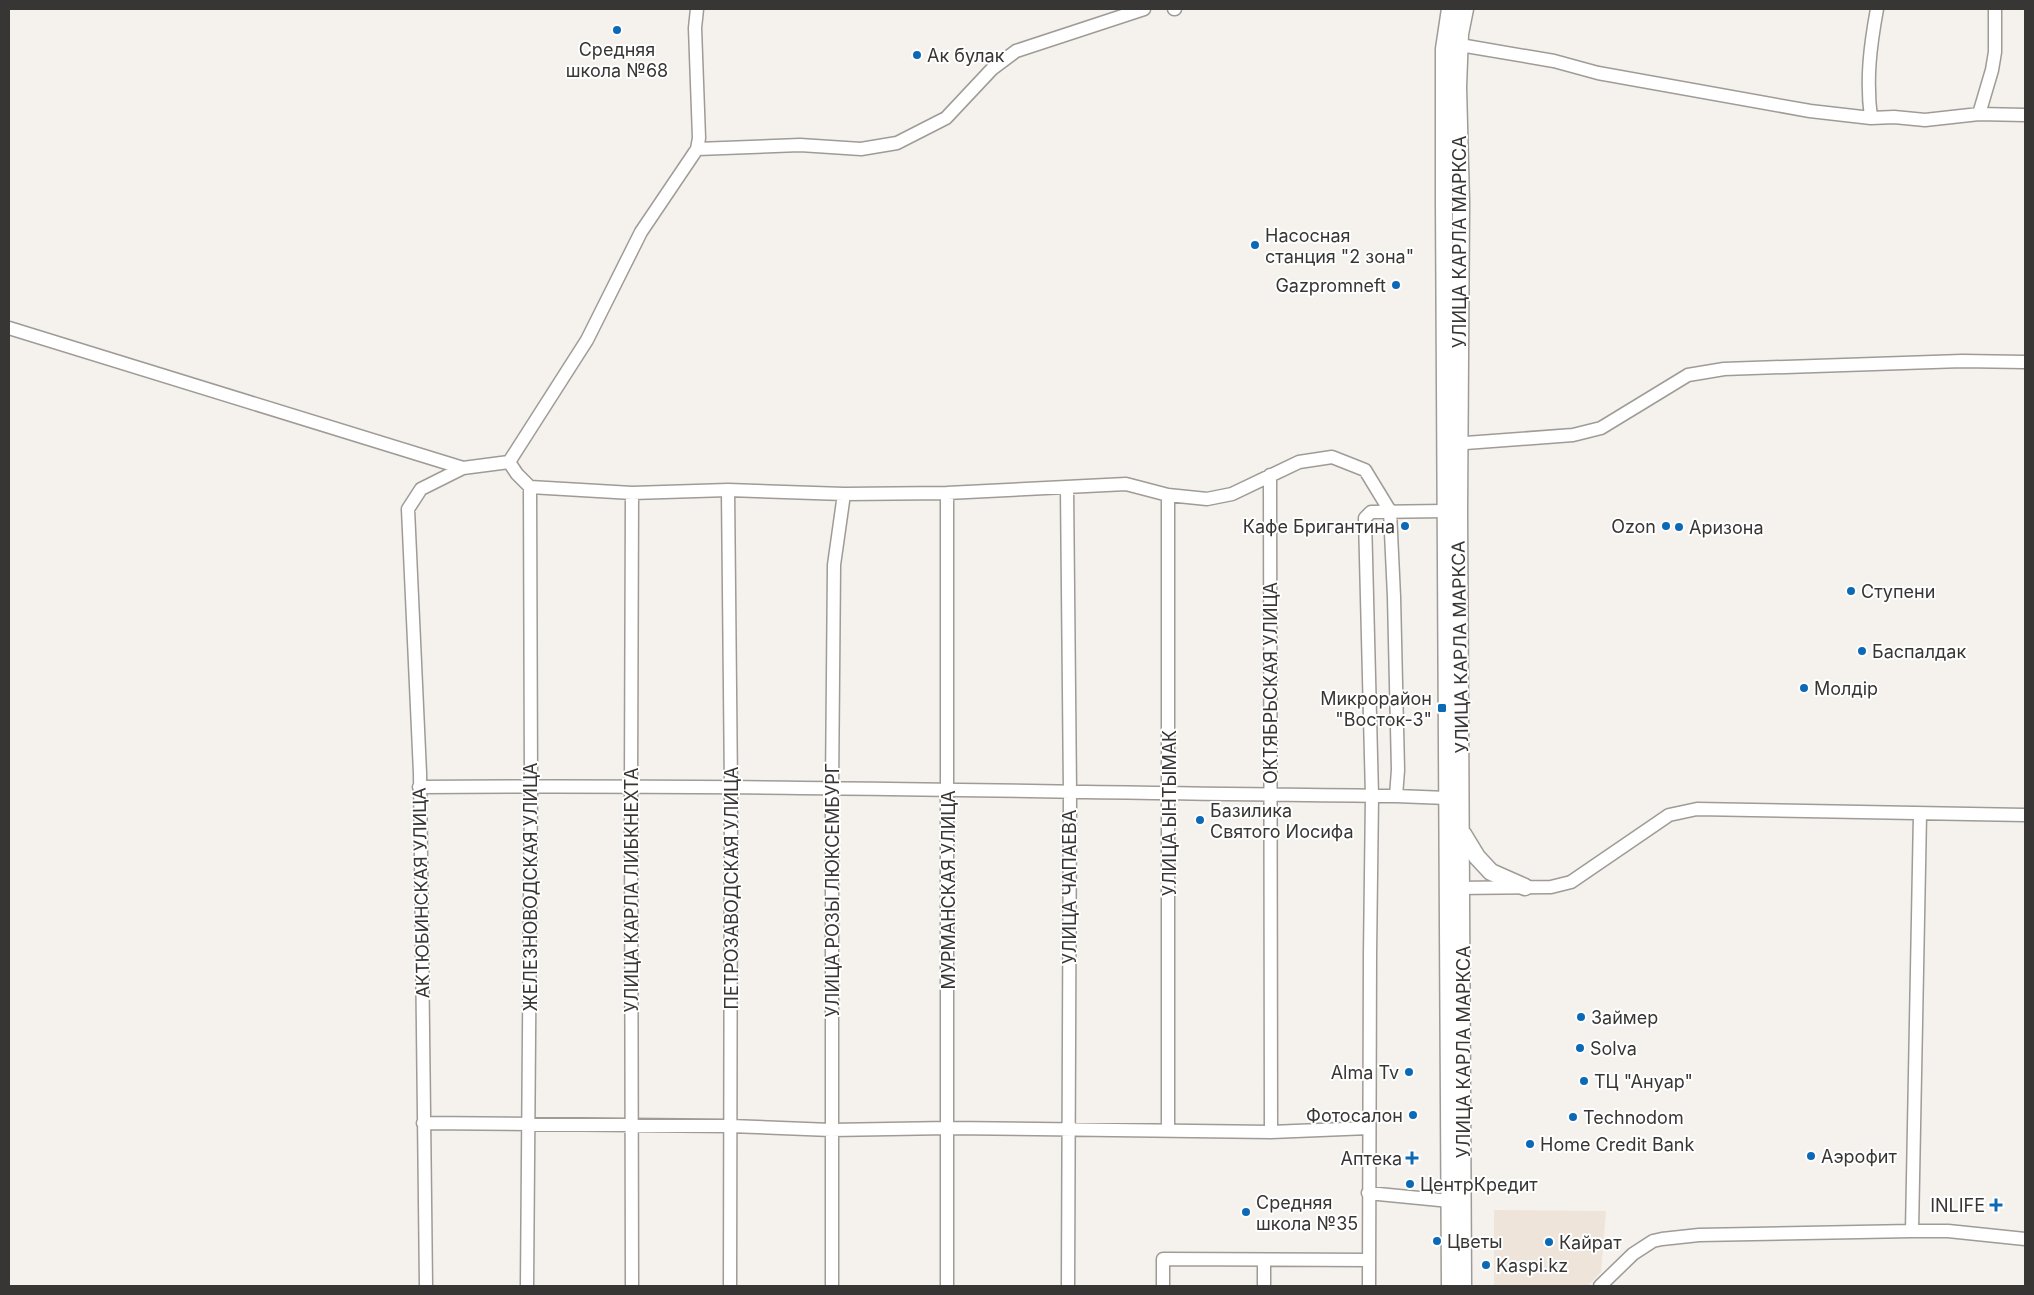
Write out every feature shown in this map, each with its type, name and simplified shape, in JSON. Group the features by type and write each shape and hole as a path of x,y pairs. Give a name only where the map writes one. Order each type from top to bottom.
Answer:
{"main road":[{"name":"УЛИЦА КАРЛА МАРКСА","path":"1450,9 1444,49 1462,831 1455,888 1450,1286"},
{"name":"УЛИЦА КАРЛА МАРКСА","path":"1463,1286 1455,888 1447,798 1445,511 1452,444 1461,202 1458,87 1460,45 1465,9"},
{"path":"1462,831 1477,857 1491,872 1525,887"}],"street":[{"path":"9,328 463,468 509,462 587,340 641,232 696,149 699,138 695,28 697,9"},
{"path":"696,149 800,145 861,149 897,143 946,118 992,70 1016,51 1144,9"},
{"path":"1871,118 1869,56 1876,9"},
{"path":"1979,114 1992,70 1994,9"},
{"path":"1460,45 1554,61 1607,74 1810,111 1871,118 1894,117 1925,120 1979,114 2025,115"},
{"path":"1452,444 1573,435 1601,428 1688,375 1710,371 1952,362 2025,362"},
{"path":"509,462 517,474 530,487 632,493 728,490 844,494 947,493 1126,484 1168,495 1207,498 1232,494 1299,462 1332,458 1365,470 1390,511 1398,770 1396,796"},
{"name":"АКТЮБИНСКАЯ УЛИЦА","path":"426,1286 420,773 408,509 421,489 463,468"},
{"name":"ОКТЯБРЬСКАЯ УЛИЦА","path":"1270,475 1271,1132"},
{"name":"ЖЕЛЕЗНОВОДСКАЯ УЛИЦА","path":"527,1286 532,786 530,487"},
{"name":"УЛИЦА ЧАПАЕВА","path":"1067,488 1070,792 1068,1286"},
{"name":"ПЕТРОЗАВОДСКАЯ УЛИЦА","path":"728,490 731,788 730,1286"},
{"name":"УЛИЦА КАРЛА ЛИБКНЕХТА","path":"632,493 632,1286"},
{"name":"МУРМАНСКАЯ УЛИЦА","path":"947,493 947,1286"},
{"name":"УЛИЦА РОЗЫ ЛЮКСЕМБУРГ","path":"832,1286 834,565 844,494"},
{"name":"УЛИЦА ЫНТЫМАК","path":"1168,495 1168,1131"},
{"path":"1369,1286 1368,1193 1372,796 1366,518 1371,512 1445,511"},
{"path":"419,787 532,786 832,789 1447,798"},
{"path":"1455,888 1552,887 1572,882 1669,815 1697,810 2025,815"},
{"path":"1912,1231 1920,814"},
{"path":"423,1123 730,1126 831,1130 948,1128 1271,1132 1369,1128"},
{"path":"1368,1193 1450,1201"},
{"path":"1600,1286 1633,1254 1653,1241 1662,1239 1699,1235 1948,1231 2025,1239"},
{"path":"1163,1286 1163,1260 1369,1260"},
{"path":"1264,1260 1264,1286"}],"shaded area":[{"name":"Кайрат","path":"1494,1210 1606,1211 1601,1272 1588,1286 1494,1286"}],"place":[{"name":"Средняя школа №68","path":"617,30"},
{"name":"Ак булак","path":"917,55"},
{"name":"Насосная станция \"2 зона\"","path":"1255,245"},
{"name":"Gazpromneft","path":"1396,285"},
{"name":"Кафе Бригантина","path":"1405,526"},
{"name":"Ozon","path":"1666,526"},
{"name":"Аризона","path":"1679,527"},
{"name":"Ступени","path":"1851,591"},
{"name":"Баспалдак","path":"1862,651"},
{"name":"Молдiр","path":"1804,688"},
{"name":"Микрорайон \"Восток-3\"","path":"1442,708"},
{"name":"Базилика Святого Иосифа","path":"1200,820"},
{"name":"Займер","path":"1581,1017"},
{"name":"Solva","path":"1580,1048"},
{"name":"Alma Tv","path":"1409,1072"},
{"name":"ТЦ \"Ануар\"","path":"1584,1081"},
{"name":"Фотосалон","path":"1413,1115"},
{"name":"Technodom","path":"1573,1117"},
{"name":"Home Credit Bank","path":"1530,1144"},
{"name":"Аэрофит","path":"1811,1156"},
{"name":"Аптека","path":"1412,1158"},
{"name":"ЦентрКредит","path":"1410,1184"},
{"name":"INLIFE","path":"1996,1205"},
{"name":"Средняя школа №35","path":"1246,1212"},
{"name":"Цветы","path":"1437,1241"},
{"name":"Кайрат","path":"1549,1242"},
{"name":"Kaspi.kz","path":"1486,1265"}]}
